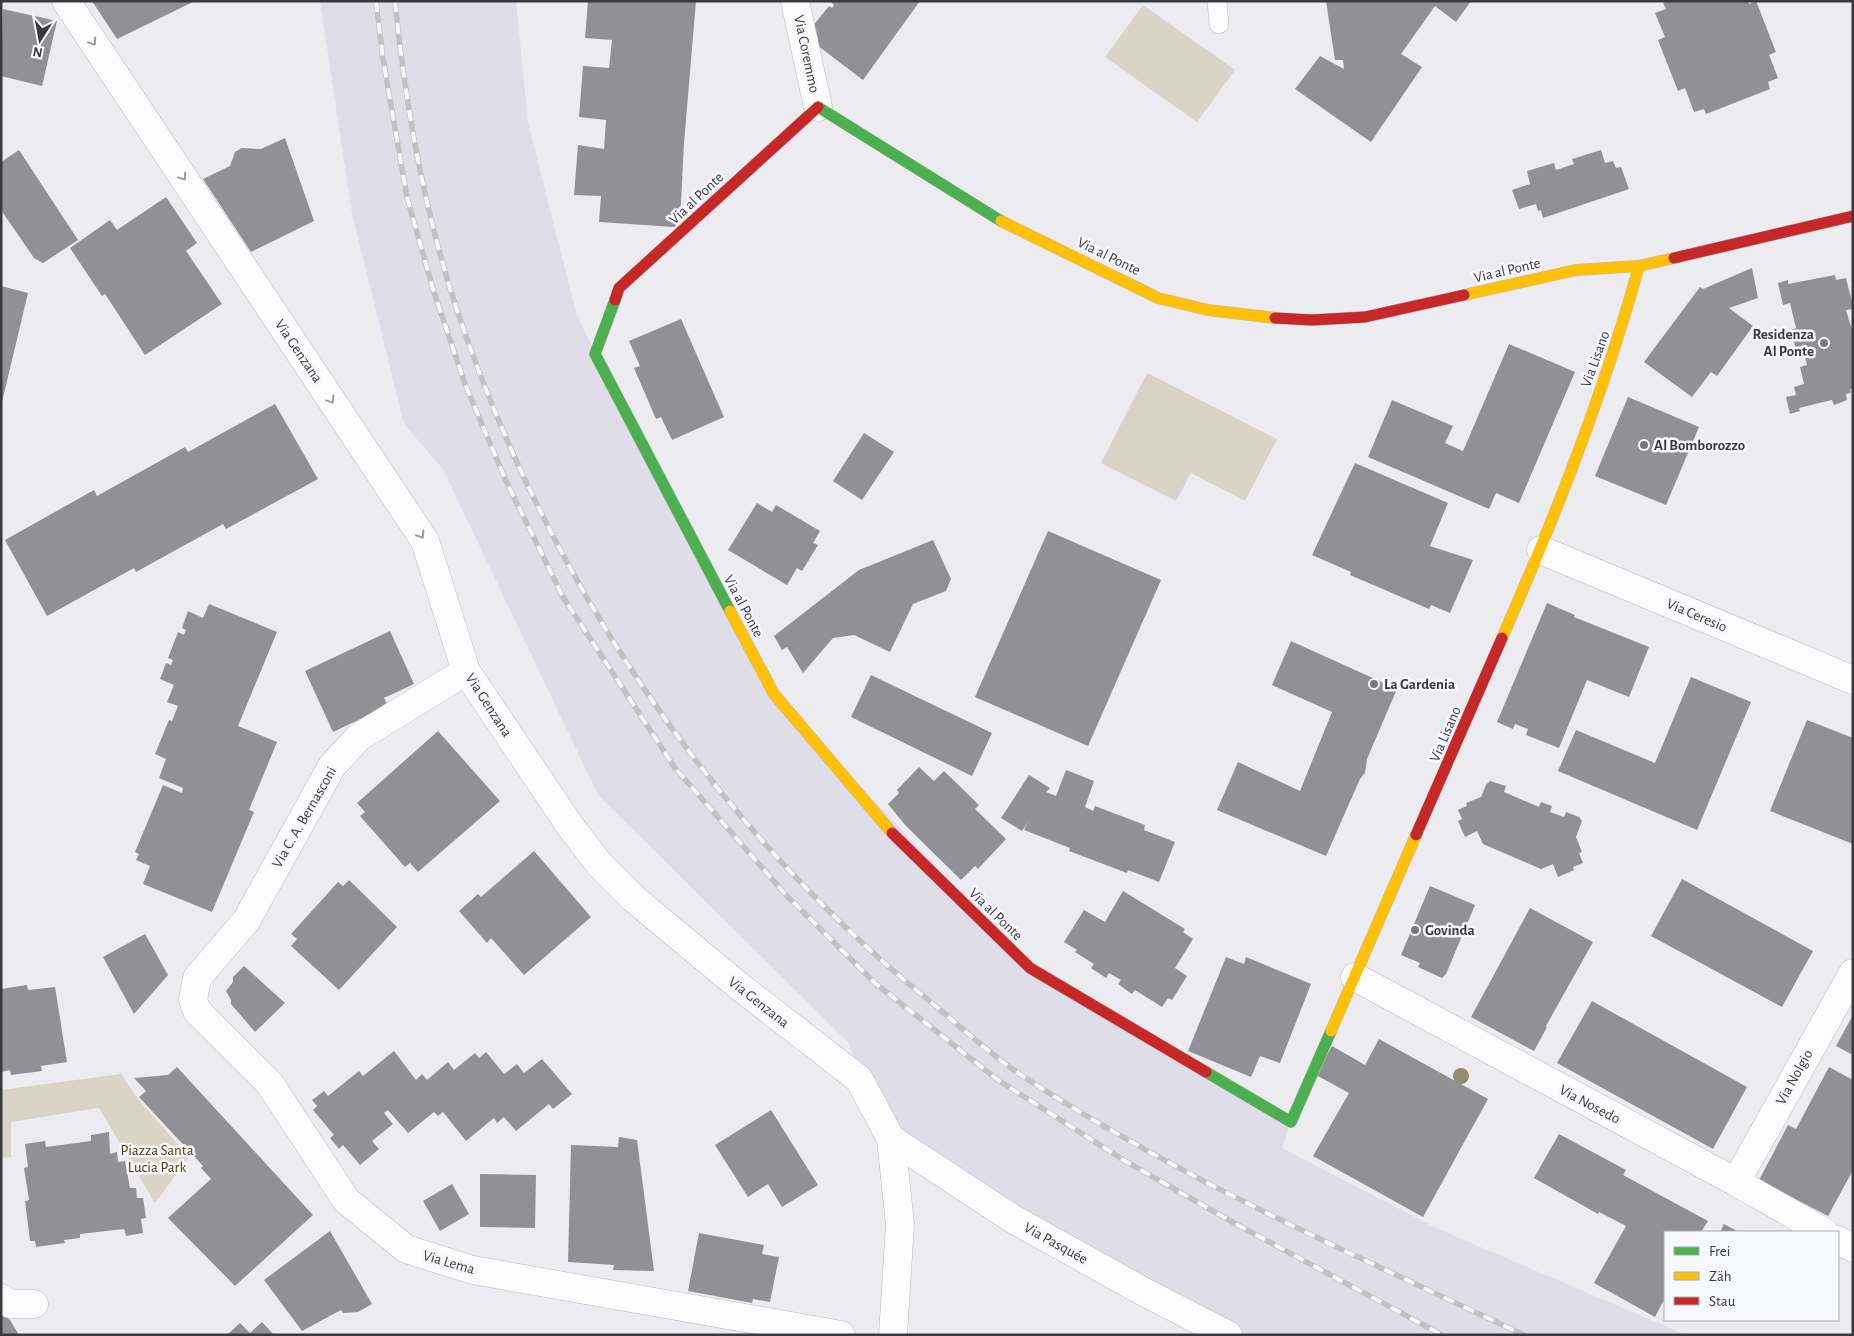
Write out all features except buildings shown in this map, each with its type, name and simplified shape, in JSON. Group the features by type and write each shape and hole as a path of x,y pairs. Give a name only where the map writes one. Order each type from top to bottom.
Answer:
{"street":[{"name":"Via Genzana","path":"66,1 425,541 466,670 570,826 600,865 633,898 733,982 859,1080 891,1139 900,1224 893,1335"},
{"name":"Via Coremmo","path":"795,1 818,106"},
{"name":"Via al Ponte","path":"1291,1122 1030,968 898,839 774,694 595,354 619,288 818,106 990,215 1158,298 1208,310 1258,316 1312,320 1365,317 1576,270 1639,266 1853,216"},
{"name":"Via Lisano","path":"1291,1122 1541,550 1622,328 1639,266"},
{"name":"Via Ceresio","path":"1541,550 1853,680"},
{"name":"Via C. A. Bernasconi","path":"197,978 246,921 332,766 359,737 466,670"},
{"name":"Via Nolgio","path":"1736,1182 1853,973"},
{"name":"Via Nosedo","path":"1355,977 1736,1182 1822,1231"},
{"name":"Via Lema","path":"197,978 192,1000 197,1011 270,1084 346,1200 406,1249 473,1270 841,1335"},
{"name":"Via Pasquée","path":"891,1139 1013,1218 1228,1335"},
{"path":"1839,1241 1853,1248"},
{"path":"1,1298 10,1304 34,1304"}],"lane":[{"path":"1217,1 1219,24"}],"shaded area":[{"path":"320,1 516,1 528,123 576,312 595,354 774,693 1030,968 1291,1122 1282,1148 1436,1228 1686,1335 1228,1335 891,1139 848,1042 598,795 443,469 404,424 352,213"}],"green space":[{"path":"1143,5 1235,70 1197,122 1105,57"},
{"path":"1147,373 1277,439 1245,501 1191,473 1176,501 1101,463"},
{"name":"Piazza Santa Lucia Park","path":"121,1074 137,1098 189,1157 155,1203 99,1108 11,1122 11,1157 1,1158 1,1090"}],"railway":[{"path":"376,1 383,59 407,197 433,289 465,384 506,481 563,597 675,768 786,895 875,983 998,1080 1125,1161 1236,1224 1442,1335"},
{"path":"395,1 410,115 424,190 443,264 454,301 491,401 534,499 584,593 641,684 704,771 772,852 847,928 973,1038 1021,1075 1081,1113 1205,1182 1332,1245 1524,1335"}],"traffic: fast":[{"path":"818,107 1001,221"},
{"path":"615,300 595,354 730,611"},
{"path":"1206,1072 1291,1122 1331,1031"}],"traffic: slow":[{"path":"1001,221 1158,298 1208,310 1275,318"},
{"path":"1464,295 1576,270 1639,266 1674,258"},
{"path":"1502,638 1541,547 1577,455 1610,361 1639,266"},
{"path":"730,611 774,694 892,833"},
{"path":"1331,1031 1416,835"}],"traffic: jam":[{"path":"615,300 619,288 818,107"},
{"path":"1674,258 1853,216"},
{"path":"1275,318 1312,320 1365,317 1464,295"},
{"path":"1416,835 1502,638"},
{"path":"892,833 1030,968 1206,1072"}],"place":[{"name":"Residenza Al Ponte","path":"1824,343"},
{"name":"Al Bomborozzo","path":"1644,445"},
{"name":"La Gardenia","path":"1374,684"},
{"name":"Govinda","path":"1415,930"}]}
